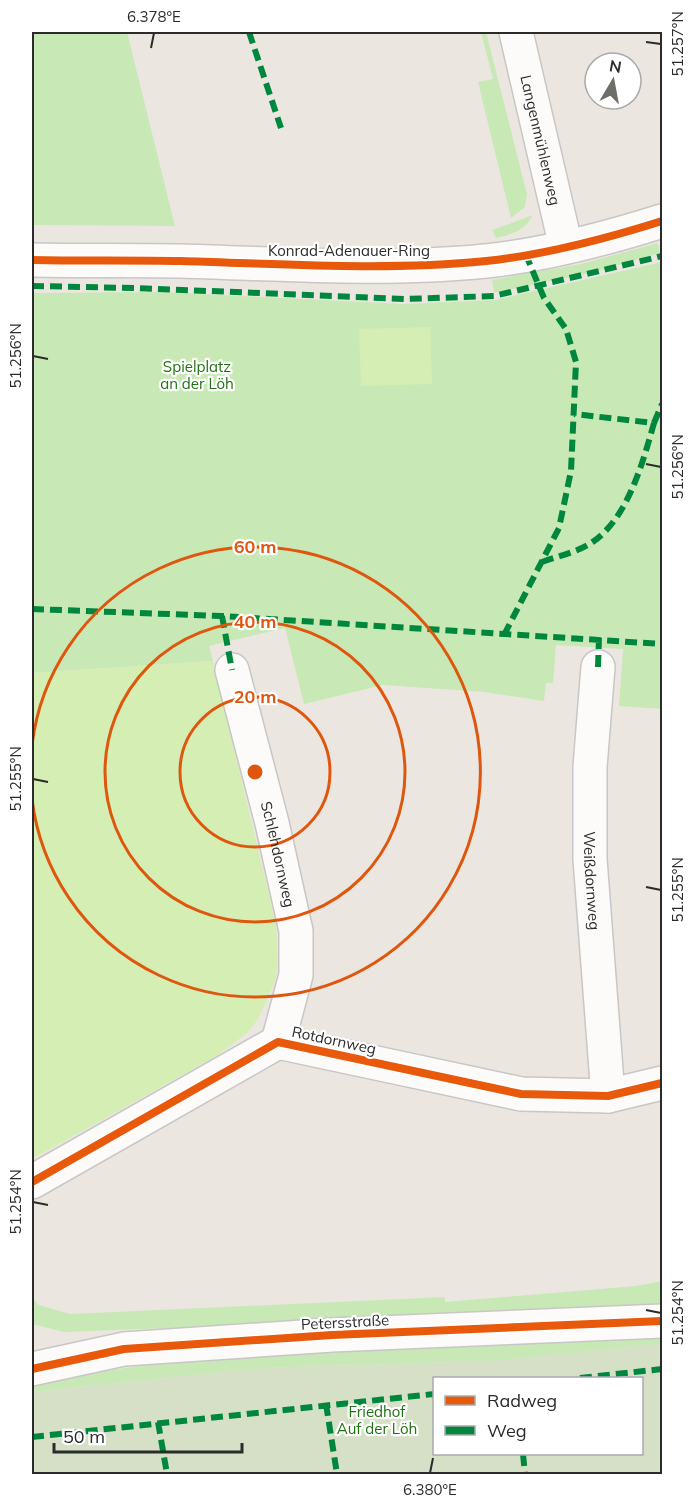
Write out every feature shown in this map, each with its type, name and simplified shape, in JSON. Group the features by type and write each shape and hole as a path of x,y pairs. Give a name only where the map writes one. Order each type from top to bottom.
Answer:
{"street":[{"name":"Langenmühlenweg","path":"516,32 566,247"},
{"name":"Konrad-Adenauer-Ring","path":"32,260 179,261 315,266 450,264 488,261 566,247 663,221"},
{"name":"Weißdornweg","path":"598,667 590,767 590,859 608,1096"},
{"name":"Schlehdornweg","path":"232,670 272,823 296,931 296,975 278,1042"},
{"name":"Rotdornweg","path":"32,1182 278,1042 521,1094 608,1096 663,1083"},
{"name":"Petersstraße","path":"32,1369 124,1349 332,1335 663,1321"}],"green space":[{"path":"32,32 127,32 175,226 32,225"},
{"path":"481,32 486,32 527,194 525,207 511,218 478,82 493,79"},
{"path":"533,215 526,225 513,233 496,238 492,230"},
{"path":"658,243 660,253 595,272 494,293 492,280 581,264"},
{"name":"Spielplatz an der Löh","path":"662,262 662,709 619,706 623,649 556,645 553,683 546,683 544,701 484,692 383,685 304,704 285,628 209,646 213,661 32,673 32,293 163,292 403,304 495,300"},
{"path":"430,327 432,384 361,386 359,329"},
{"path":"213,661 276,924 278,962 275,982 258,1019 248,1032 218,1055 32,1159 32,673"},
{"path":"662,1281 662,1303 562,1313 64,1332 32,1324 32,1298 39,1305 70,1314 445,1297 445,1302 636,1286"},
{"path":"662,1330 662,1344 492,1361 263,1368 32,1392 32,1383 110,1370 267,1352"},
{"name":"Friedhof Auf der Löh","path":"662,1344 662,1474 32,1474 32,1392 263,1368 491,1361"}],"marked path":[{"path":"249,32 281,128"},
{"path":"504,635 559,528 571,471 576,362 566,329 544,298 526,255"},
{"path":"32,286 406,299 494,296 662,256"},
{"path":"654,423 662,404"},
{"path":"542,562 588,545 606,531 633,488 654,423 574,414"},
{"path":"32,609 222,616 662,644"},
{"path":"222,616 232,670"},
{"path":"598,667 599,638"},
{"path":"589,1377 662,1369"},
{"path":"32,1437 433,1394"},
{"path":"326,1404 337,1474"},
{"path":"158,1422 167,1474"},
{"path":"523,1455 525,1474"}],"cycle path":[{"path":"32,260 181,261 334,266 448,264 486,261 553,250 662,221"},
{"path":"32,1182 278,1042 521,1094 608,1096 662,1083"},
{"path":"32,1369 124,1349 332,1335 662,1321"}]}
